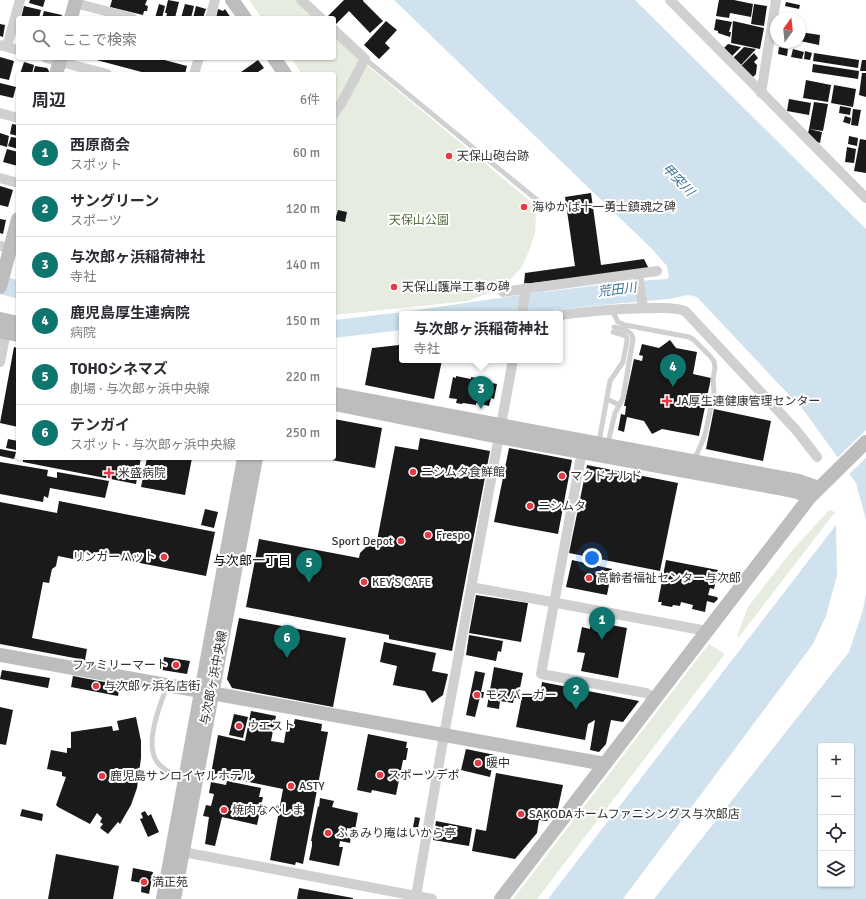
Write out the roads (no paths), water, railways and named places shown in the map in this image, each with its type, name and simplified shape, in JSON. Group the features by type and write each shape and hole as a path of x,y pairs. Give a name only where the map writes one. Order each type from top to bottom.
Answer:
{"street":[{"path":"16,49 4,46 20,0"},
{"path":"211,16 215,0"},
{"path":"232,0 244,16"},
{"path":"301,0 319,16"},
{"path":"670,0 866,198"},
{"path":"761,92 776,0"},
{"path":"72,16 76,1 125,16"},
{"path":"336,32 365,58 336,111"},
{"path":"50,60 59,65 96,72"},
{"path":"195,72 198,60"},
{"path":"275,60 284,72"},
{"path":"0,113 16,117"},
{"path":"0,178 16,182"},
{"path":"0,288 16,226"},
{"path":"503,292 526,291 639,276 657,271"},
{"path":"639,276 643,306"},
{"path":"523,311 526,291"},
{"path":"563,315 643,306 679,308 685,311 797,431 817,457"},
{"path":"0,362 6,329 16,324"},
{"path":"416,896 512,363"},
{"path":"336,395 396,411"},
{"path":"336,404 396,411 687,465"},
{"path":"501,899 815,493 866,442"},
{"path":"583,446 603,444 778,488 797,492 815,493"},
{"path":"583,446 541,674 646,693 655,699"},
{"name":"与次郎ヶ浜中央線","path":"228,578 244,460"},
{"name":"与次郎ヶ浜中央線","path":"162,899 177,851 228,578 256,460"},
{"path":"471,587 707,631"},
{"path":"0,655 605,764"},
{"path":"177,851 432,899"},
{"name":"与次郎ヶ浜中央線","path":"174,899 177,851"}],"lane":[{"path":"365,58 537,200"},
{"path":"612,310 618,322 689,337 694,340 714,361 714,392 705,435 697,454 687,465"},
{"path":"613,330 625,330 630,332 633,337 623,398 615,412 603,444 610,381 623,362 627,341 627,338 624,335 613,330"},
{"path":"607,399 619,405"},
{"path":"167,685 154,725 153,750 157,762 165,770 190,782"}],"water":[{"path":"394,0 635,0 866,229 866,520 856,483 805,412 697,297 688,295 669,299 551,311 410,311 534,293 626,282 667,279 669,277 667,266 651,248"},
{"path":"0,276 16,280 16,298 0,294"},
{"path":"399,312 399,330 336,338 336,320"},
{"path":"836,525 837,575 826,616 813,644 623,899 548,899"},
{"path":"866,593 866,899 654,899 849,652 863,610"}],"place":[{"name":"天保山砲台跡","path":"449,156"},
{"name":"海ゆかば十一勇士鎮魂之碑","path":"524,207"},
{"name":"天保山護岸工事の碑","path":"394,287"},
{"name":"鹿児島厚生連病院","path":"673,387"},
{"name":"JA厚生連健康管理センター","path":"667,401"},
{"name":"与次郎ヶ浜稲荷神社","path":"481,409"},
{"name":"ニシムタ食鮮館","path":"413,472"},
{"name":"米盛病院","path":"109,473"},
{"name":"マクドナルド","path":"562,476"},
{"name":"ニシムタ","path":"530,506"},
{"name":"Frespo","path":"428,535"},
{"name":"Sport Depot","path":"401,541"},
{"name":"リンガーハット","path":"164,557"},
{"name":"高齢者福祉センター与次郎","path":"589,578"},
{"name":"KEY'S CAFE","path":"364,582"},
{"name":"TOHOシネマズ","path":"309,583"},
{"name":"西原商会","path":"602,640"},
{"name":"テンガイ","path":"287,658"},
{"name":"ファミリーマート","path":"176,665"},
{"name":"与次郎ヶ浜名店街","path":"96,686"},
{"name":"モスバーガー","path":"477,695"},
{"name":"サングリーン","path":"576,710"},
{"name":"ウエスト","path":"239,726"},
{"name":"暖中","path":"478,763"},
{"name":"スポーツデポ","path":"380,775"},
{"name":"鹿児島サンロイヤルホテル","path":"102,776"},
{"name":"ASTY","path":"291,786"},
{"name":"焼肉なべしま","path":"224,810"},
{"name":"SAKODAホームファニシングス与次郎店","path":"521,814"},
{"name":"ふぁみり庵はいから亭","path":"328,833"},
{"name":"満正苑","path":"144,882"}],"district":[{"name":"与次郎一丁目","path":"252,561"}],"water label":[{"name":"甲突川","path":"678,180"},
{"name":"荒田川","path":"617,290"}],"park label":[{"name":"天保山公園","path":"419,220"}]}
